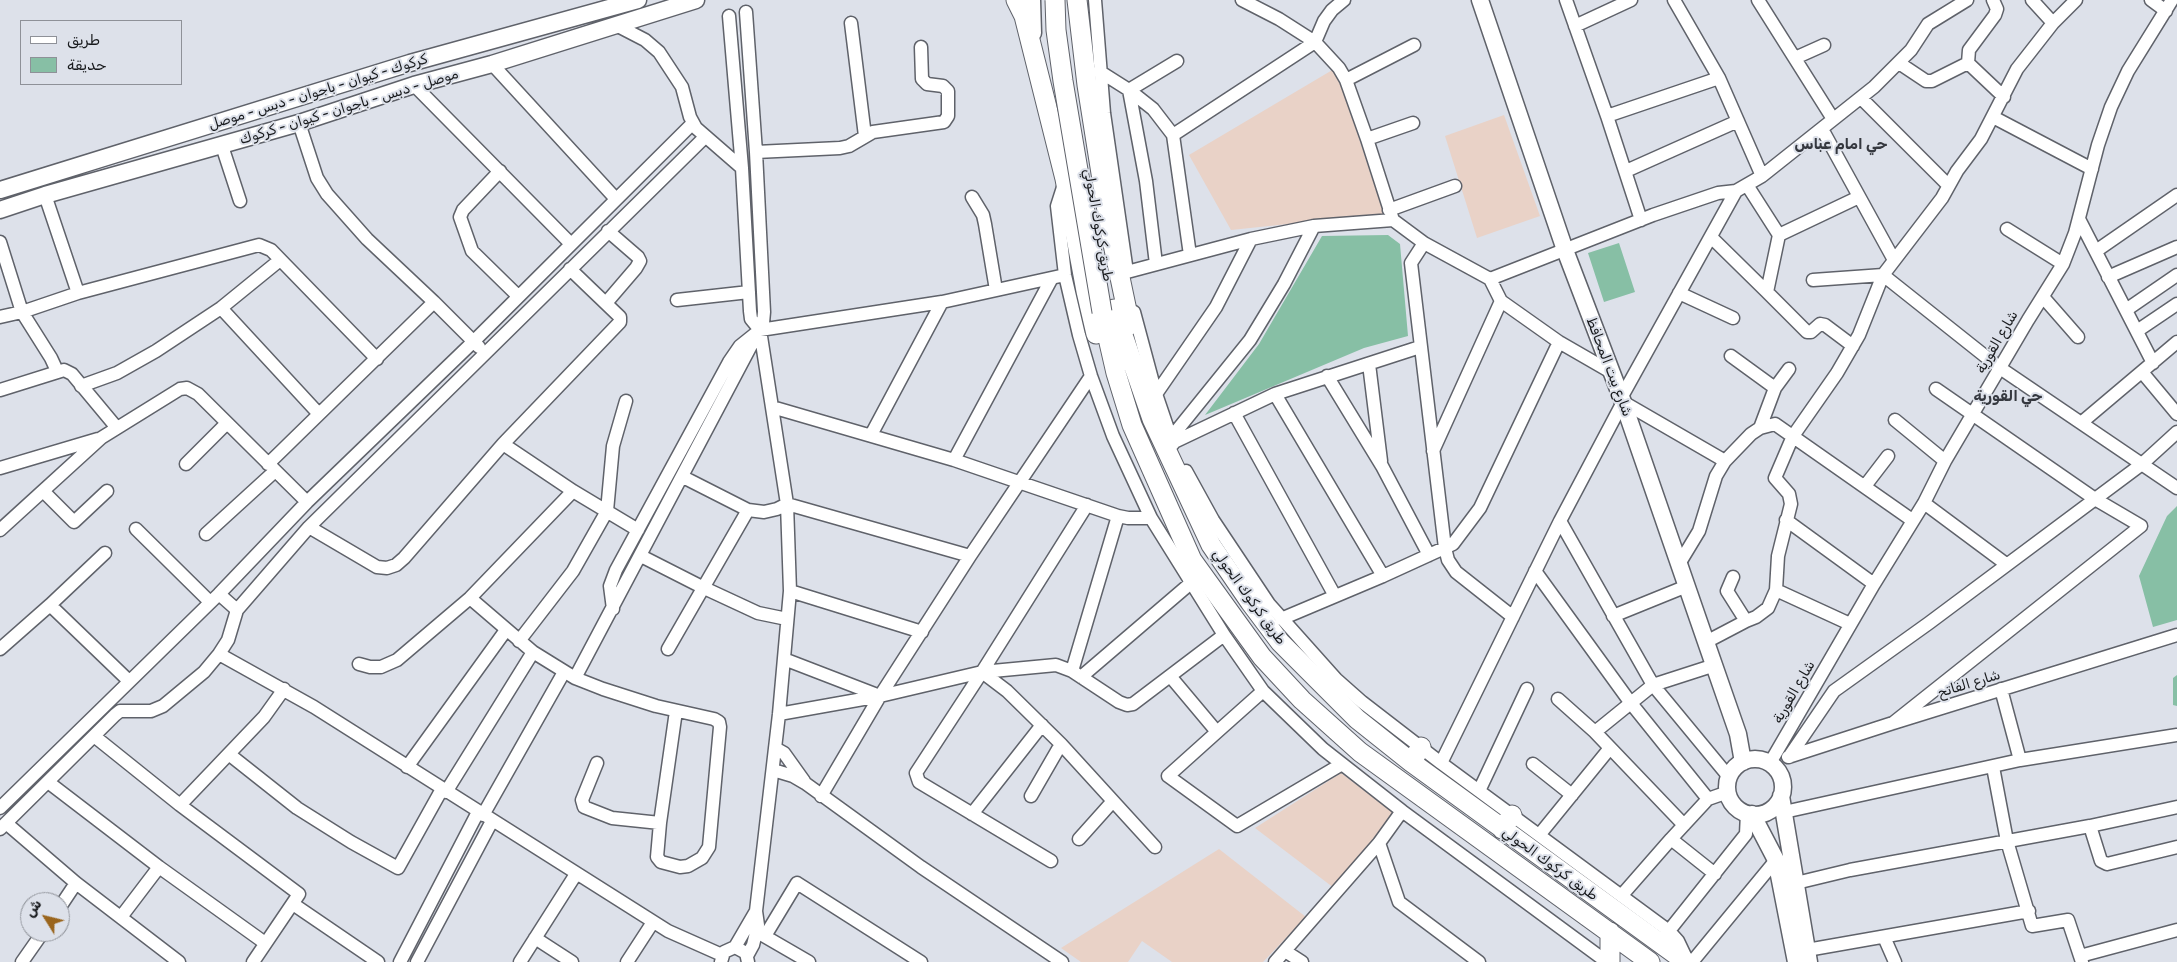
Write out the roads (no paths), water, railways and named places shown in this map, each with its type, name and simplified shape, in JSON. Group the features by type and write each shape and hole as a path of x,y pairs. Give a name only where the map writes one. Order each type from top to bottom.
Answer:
{"highway":[{"path":"1016,0 1024,16 1065,179 1086,292 1102,359 1118,407 1132,425"},
{"name":"طريق كركوك الحولي","path":"1055,0 1056,30 1063,81 1108,311 1152,419 1211,545 1236,570 1280,642 1346,709 1416,755 1664,937 1689,962"},
{"name":"طريق كركوك الحولي","path":"1066,0 1073,80 1098,234 1116,373 1132,425 1192,560 1262,657 1302,700 1360,752 1650,962"},
{"path":"1077,0 1087,85"},
{"path":"1051,122 1047,66 1054,53 1062,52 1074,57 1080,66 1098,113 1120,278 1149,392 1152,419"},
{"path":"1262,657 1280,642"},
{"path":"1609,962 1610,932"}],"main road":[{"name":"كركوك - كيوان - باجوان - دبس - موصل","path":"0,190 410,63 638,0"},
{"name":"موصل - دبس - باجوان - كيوان - كركوك","path":"0,210 299,123 414,85 492,64 696,0"},
{"path":"1032,0 1035,59"},
{"name":"شارع بيت المحافظ","path":"1481,0 1565,250 1622,400 1738,734 1755,761"},
{"path":"1755,761 1777,769 1781,778 1783,787 1782,804 1796,883 1802,957 1776,860 1749,814 1735,806 1729,785 1737,766 1755,761"},
{"path":"1749,814 1766,812 1778,803 1782,804"}],"street":[{"path":"1095,0 1099,71 1098,113 1136,318 1156,394 1171,441 1213,520 1236,570 1346,688 1416,755 1441,763 1479,791 1507,822 1540,834 1622,895 1664,937 1746,834 1749,814"},
{"path":"1242,0 1279,19 1315,42 1331,58 1346,80 1367,138 1391,215 1424,243 1490,279 1501,301 1559,342 1611,372"},
{"path":"1173,135 1315,42 1324,21 1332,10 1344,0"},
{"path":"1566,0 1608,116 1641,220"},
{"path":"1575,26 1631,0"},
{"path":"1674,0 1719,78 1762,176"},
{"path":"1758,0 1833,120"},
{"path":"1968,63 1969,50 1995,15 1997,9 1993,0"},
{"path":"2032,0 2053,23"},
{"path":"1706,642 1746,620 1756,618 1768,608 1776,590 1778,556 1791,500 1775,478 1793,436 1837,373 1860,335 1883,275 1937,204 1948,185 1981,140 2022,62 2053,23 2076,0"},
{"path":"2151,0 2171,5"},
{"path":"1490,279 1701,198 1742,188 1762,176 1861,98 1911,50 1928,24 1959,2"},
{"name":"شارع القورية","path":"1755,761 1821,675 1912,520 1924,503 1945,461 1973,413 2063,264 2079,219 2104,126 2119,89 2171,5"},
{"path":"400,962 484,816 570,675 613,609 760,330 764,312 756,152 746,12"},
{"path":"729,16 736,84 749,292 752,318 760,330 787,504 790,591 779,714 756,911 761,934 809,962"},
{"path":"851,24 865,136"},
{"path":"616,25 645,40 665,60 682,87 693,123 705,137 742,168"},
{"path":"1346,80 1414,45"},
{"path":"1795,58 1824,45"},
{"path":"756,152 840,148 849,146 873,132 940,124 947,120 948,91 943,86 927,84 922,79 920,46"},
{"path":"1129,90 1177,61"},
{"path":"1899,63 1926,81 1968,63"},
{"path":"1968,63 2004,97"},
{"path":"492,64 616,198"},
{"path":"1099,71 1129,90 1153,109 1173,135 1190,255"},
{"path":"1608,116 1719,78"},
{"path":"736,84 750,83"},
{"path":"414,85 571,244"},
{"path":"1129,90 1146,182 1156,264"},
{"path":"1861,98 1948,185"},
{"path":"1993,117 2092,169"},
{"path":"1626,171 1738,121"},
{"path":"299,123 317,178 327,194 367,239 486,353"},
{"path":"0,808 215,598 307,502 474,342 693,123"},
{"path":"1367,138 1413,123"},
{"path":"1822,129 1894,260"},
{"path":"179,962 3,826 115,715 126,710 151,711 163,706 204,672 228,640 237,610 309,527 705,137"},
{"path":"222,146 240,201"},
{"path":"500,171 463,210 460,217 472,251 518,296"},
{"path":"1065,179 1057,206 1059,277 1091,376 1122,459 1151,518 1224,635 1263,691 1323,749 1402,811 1609,962"},
{"path":"1127,272 1251,239 1314,226 1391,215 1455,186"},
{"path":"1742,188 1779,236 1767,292"},
{"path":"1441,763 1535,571 1622,400 1679,293 1742,188"},
{"path":"2096,251 2177,195"},
{"path":"45,196 78,293"},
{"path":"972,197 983,215 996,290"},
{"path":"1779,236 1859,197"},
{"path":"2079,219 2153,363"},
{"path":"1171,441 1250,340 1284,284 1314,226"},
{"path":"2007,229 2063,264"},
{"path":"606,303 640,261 638,257 608,231"},
{"path":"1711,237 1807,332 1811,332 1820,324 1825,325 1853,346"},
{"path":"1156,394 1216,306 1251,239"},
{"path":"0,242 22,312 51,358 56,372"},
{"path":"1424,243 1411,263 1444,548 1448,560 1456,572 1513,617"},
{"path":"0,317 22,312 78,293 254,245 267,247 377,360"},
{"path":"2108,277 2177,247"},
{"path":"81,386 135,365 221,308 280,260"},
{"path":"309,527 377,567 387,568 396,565 503,444 620,322 620,317 570,269"},
{"path":"1812,280 1883,275 2000,368 2177,488"},
{"path":"2126,310 2177,275"},
{"path":"613,609 610,596 612,579 732,357 740,346 760,330 942,302 1059,277"},
{"path":"954,460 1059,277"},
{"path":"677,300 749,292"},
{"path":"1679,293 1733,318"},
{"path":"2043,296 2078,337"},
{"path":"1432,452 1501,301"},
{"path":"206,534 271,468 318,413 377,360 434,302"},
{"path":"871,435 942,302"},
{"path":"2137,331 2177,304"},
{"path":"221,308 318,413"},
{"path":"1281,619 1383,576 1452,544 1480,508 1559,342"},
{"path":"2081,423 2177,342"},
{"path":"1171,441 1275,394 1420,347"},
{"path":"1731,356 1775,388"},
{"path":"1369,364 1382,466"},
{"path":"1760,428 1775,388 1790,369"},
{"path":"0,390 64,370 72,374 117,428"},
{"path":"2142,372 2177,414"},
{"path":"821,796 880,696 970,556 1091,376"},
{"path":"1327,376 1382,466 1429,555"},
{"path":"0,530 101,438 180,389 187,388 198,394 307,502"},
{"path":"1892,723 2140,526 2095,499 1936,388"},
{"path":"1275,394 1383,576"},
{"path":"1622,400 1725,461"},
{"path":"519,641 573,571 607,511 613,446 626,401"},
{"path":"772,407 954,460 1118,516 1151,518"},
{"path":"1234,413 1335,596"},
{"path":"1895,420 1945,461"},
{"path":"186,464 227,423"},
{"path":"1679,564 1699,531 1716,476 1725,461 1739,444 1760,428 1775,424 1912,520"},
{"path":"1790,757 1834,690 1929,623 2142,464 2177,432"},
{"path":"0,468 101,438"},
{"path":"503,444 573,491 638,530"},
{"path":"1865,486 1888,456"},
{"path":"683,477 748,510 764,512 787,504 970,556"},
{"path":"43,491 74,522 107,492"},
{"path":"359,664 370,667 388,665 470,598 573,491"},
{"path":"658,493 671,500"},
{"path":"1924,503 2006,564"},
{"path":"1051,860 919,782 916,772 982,672 1087,505"},
{"path":"668,648 748,510"},
{"path":"1077,674 1118,516"},
{"path":"1786,520 1874,584"},
{"path":"1560,521 1653,685 1729,785 1708,799 1670,838 1622,895"},
{"path":"136,529 215,598 237,610"},
{"path":"0,649 105,553"},
{"path":"641,556 702,588 765,615 787,619"},
{"path":"1535,571 1630,702 1708,799"},
{"path":"1733,577 1727,591 1746,620"},
{"path":"1077,674 1192,582"},
{"path":"1613,616 1687,586"},
{"path":"1776,590 1850,624"},
{"path":"790,591 922,632"},
{"path":"470,598 533,652 570,675 602,689 676,711 714,719 720,724 709,843 705,855 684,867 676,867 660,861 657,856 676,711"},
{"path":"50,605 129,681"},
{"path":"407,767 506,630"},
{"path":"779,714 880,696 982,672 1056,665 1077,674 1119,702 1127,705 1138,702 1224,635"},
{"name":"شارع الفاتح","path":"1755,761 1790,757 1892,723 2177,635"},
{"path":"230,756 297,808 351,842 398,868 444,790 533,652"},
{"path":"219,654 284,689 668,931 722,959 727,949 735,947 743,950 748,959"},
{"path":"784,660 880,696"},
{"path":"1595,732 1653,685 1715,665"},
{"path":"982,672 1007,691 1061,744 1155,847"},
{"path":"1821,675 1834,690"},
{"path":"1170,676 1217,732"},
{"path":"180,805 230,756 264,717 284,689"},
{"path":"1479,791 1527,689"},
{"path":"2001,689 2020,760"},
{"path":"1263,691 1168,776 1237,826 1342,764"},
{"path":"113,696 126,710"},
{"path":"1558,699 1595,732 1684,825"},
{"path":"972,814 1042,725"},
{"path":"1782,804 1993,767 2020,760 2177,735"},
{"path":"94,736 180,805 299,894 253,962"},
{"path":"1030,796 1061,744"},
{"path":"775,748 786,756 805,783"},
{"path":"1540,834 1610,748"},
{"path":"597,763 582,800 584,807 612,818 660,823"},
{"path":"1533,764 1572,795"},
{"path":"1993,767 2008,841 2032,926 2068,920 2081,959 2177,930"},
{"path":"773,770 805,783 921,868 1061,962"},
{"path":"48,782 159,867 265,943"},
{"path":"1080,840 1113,801"},
{"path":"1796,883 1850,870 2090,826 2177,807"},
{"path":"1275,962 1379,843 1402,811"},
{"path":"417,962 484,816"},
{"path":"2090,826 2101,861 2107,864 2177,847"},
{"path":"1670,838 1715,874"},
{"path":"1379,843 1399,902 1480,962"},
{"path":"1689,962 1776,860"},
{"path":"121,917 159,867"},
{"path":"520,962 576,874"},
{"path":"70,892 76,883"},
{"path":"748,959 761,934 797,883 921,962"},
{"path":"292,904 378,962"},
{"path":"735,947 756,911"},
{"path":"1802,957 1884,937 2029,911"},
{"path":"627,962 653,922"},
{"path":"1884,937 1895,962"},
{"path":"535,938 572,962"},
{"path":"22,962 36,942"},
{"path":"894,962 902,951"},
{"path":"1285,951 1302,962"}],"district":[{"name":"حي امام عباس","path":"1841,145"},
{"name":"حي القورية","path":"2008,397"}]}
